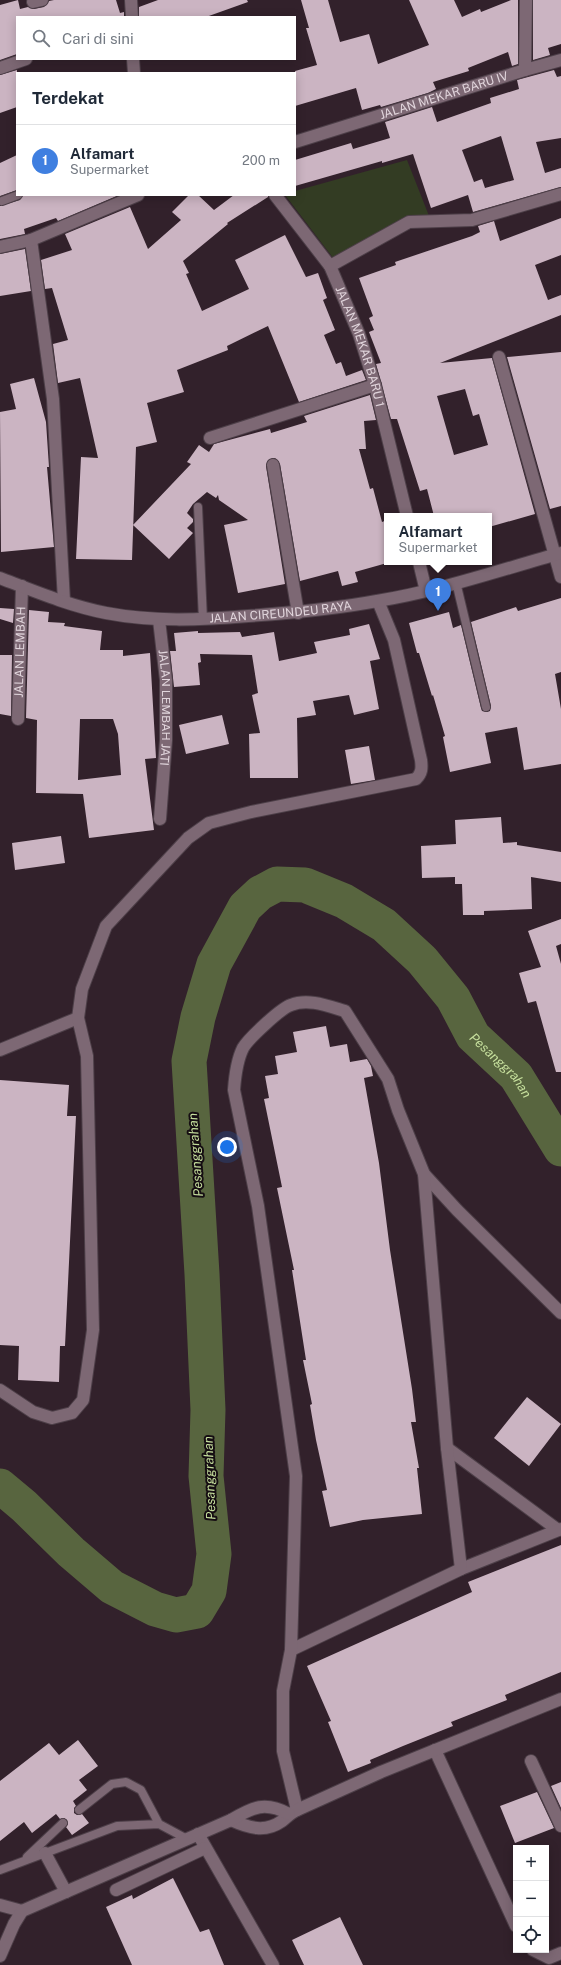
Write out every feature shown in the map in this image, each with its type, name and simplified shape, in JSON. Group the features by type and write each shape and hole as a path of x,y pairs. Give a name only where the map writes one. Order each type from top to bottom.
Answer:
{"street":[{"path":"131,0 132,16"},
{"name":"JALAN MEKAR BARU IV","path":"296,142 525,70 526,0"},
{"path":"0,68 23,60"},
{"path":"133,60 134,72"},
{"path":"525,70 561,60"},
{"path":"330,266 409,222 472,220 561,194"},
{"path":"0,247 31,240 136,196"},
{"name":"JALAN MEKAR BARU 1","path":"276,196 330,266 359,334 375,385 406,513"},
{"path":"31,240 53,399 64,601"},
{"path":"499,357 557,554 561,577"},
{"path":"210,438 375,385"},
{"path":"273,465 298,613"},
{"name":"JALAN CIREUNDEU RAYA","path":"0,578 64,601 106,613 159,620 203,620 298,613 378,601 426,590 557,554"},
{"path":"420,565 426,590"},
{"name":"JALAN LEMBAH","path":"18,719 22,586"},
{"path":"0,1390 33,1412 52,1418 72,1413 83,1400 93,1330 87,1056 78,1018 82,989 106,926 188,838 209,823 251,812 416,779 420,775 422,768 421,760 394,640 378,601"},
{"name":"JALAN LEMBAH JATI","path":"159,620 166,680 166,733 160,819"},
{"path":"293,1812 283,1751 283,1691 291,1650 296,1476 258,1206 234,1090 236,1070 243,1047 267,1022 290,1005 316,1003 345,1011 388,1079 398,1110 424,1174 447,1448 461,1569"},
{"path":"0,1050 78,1018"},
{"path":"424,1174 457,1210 561,1313"},
{"path":"447,1448 560,1530"},
{"path":"291,1650 461,1569 560,1530"},
{"path":"231,1820 250,1828 265,1829 282,1821 293,1812 435,1750 561,1699"},
{"path":"435,1750 513,1919"},
{"path":"531,1761 561,1826"},
{"path":"0,1956 14,1924 22,1911 231,1820 247,1810 265,1806 293,1812"},
{"path":"193,1836 205,1848 273,1965"},
{"path":"116,1890 205,1848"},
{"path":"44,1853 66,1892"},
{"path":"0,1905 22,1911"},
{"path":"539,1953 548,1958 561,1953"}],"lane":[{"path":"2,202 16,196"},
{"path":"198,507 203,620"},
{"path":"456,582 486,707"},
{"path":"79,1810 112,1784 126,1782 141,1790 159,1824"},
{"path":"24,1860 63,1823"},
{"path":"0,1870 118,1826 159,1824 193,1836"}],"green space":[{"path":"407,160 431,221 408,226 337,263 286,196 296,196 296,191"}],"building":[{"path":"18,0 20,9 28,7 34,9 44,7 49,1 54,0 116,0 120,13 124,12 124,16 16,16 16,54 0,60 0,5"},
{"path":"158,0 247,0 248,2 209,16 139,16 139,7"},
{"path":"301,0 328,0 340,42 369,34 378,64 429,45 409,0 454,0 462,17 480,9 481,12 511,0 518,0 518,64 512,66 508,52 468,68 469,71 433,82 436,89 428,93 381,107 380,105 362,110 356,88 296,106 295,71 317,65 306,28 309,28"},
{"path":"533,0 561,0 561,44 548,48 550,55 533,60"},
{"path":"17,70 16,107 0,113 0,75"},
{"path":"554,70 557,77 561,76 561,138 536,142 545,173 561,168 561,187 473,212 468,195 431,208 413,154 382,163 382,161 296,186 296,160 351,143 353,149 390,138 385,122 432,107 437,122 491,103 490,98 519,89 517,80","holes":["501,136 514,180 485,188 482,179 474,182 462,150"]},
{"path":"16,155 16,190 0,196 0,163"},
{"path":"22,196 117,196 58,221 56,218 24,229 25,234 0,239 0,206 20,200"},
{"path":"188,196 199,196 214,210 233,196 268,196 227,223 228,224 183,261 189,273 186,274 202,311 249,289 235,260 285,235 306,277 318,273 327,298 323,300 335,330 324,335 336,364 341,362 346,376 362,370 366,380 299,402 268,326 227,346 228,350 177,370 184,392 147,403 157,442 136,447 132,560 76,559 81,457 98,458 80,378 58,383 53,344 68,340 52,288 45,289 41,260 72,250 65,234 130,207 148,249 181,220 172,212"},
{"path":"561,218 561,255 535,265 548,300 561,295 561,315 440,363 492,358 535,514 492,526 492,513 433,513 427,489 420,491 397,419 391,419 376,364 381,363 369,332 374,330 369,318 373,316 359,278 396,265 395,262 472,236 480,232 478,226 494,221 500,241","holes":["465,389 473,416 479,414 488,445 454,455 437,396"]},
{"path":"25,249 31,291 0,296 0,254"},
{"path":"561,352 561,506 550,509 507,357"},
{"path":"34,378 46,422 49,467 47,467 54,547 1,552 0,412 16,409 10,384"},
{"path":"370,395 376,420 364,421 366,449 359,449 370,489 373,488 382,522 384,521 384,564 355,572 358,582 342,586 338,571 300,581 280,464 275,458 268,460 266,466 285,584 238,593 224,525 248,520 219,500 218,495 216,498 207,492 193,504 187,513 193,519 193,522 187,528 193,533 169,559 133,525 191,464 187,462 199,445 209,452 214,444 270,429 271,433 307,422 304,416"},
{"path":"561,598 561,672 555,674 561,709 561,764 524,770 517,727 485,733 491,763 450,772 443,737 445,736 419,653 417,653 409,623 449,612 453,628 461,625 481,708 482,711 487,712 490,711 491,706 471,622 516,607 518,611"},
{"path":"0,608 14,609 13,623 0,619"},
{"path":"29,610 49,612 48,622 65,623 64,626 102,631 100,650 123,650 123,656 150,653 156,758 145,759 154,830 89,838 83,794 36,793 37,720 26,718","holes":["80,719 113,719 118,734 121,775 78,780"]},
{"path":"369,624 380,659 370,661 379,709 354,715 349,695 313,701 316,715 297,718 298,778 250,778 249,734 260,733 252,695 258,693 252,655 200,654 201,662 198,663 200,685 174,687 170,651 176,651 174,633 198,631 198,633 240,632 242,637 274,632 279,661 317,653 314,642 350,635 349,629"},
{"path":"0,655 12,655 11,716 0,714"},
{"path":"222,715 229,744 186,754 179,725"},
{"path":"369,746 375,780 351,784 345,750"},
{"path":"501,817 503,843 517,842 517,845 561,852 561,882 531,877 532,909 484,911 484,915 463,915 462,884 455,884 455,877 422,878 421,846 456,844 455,820"},
{"path":"61,836 65,863 15,870 12,843"},
{"path":"561,919 561,944 556,946 561,964 561,1072 556,1072 536,1001 528,1003 519,973 541,967 528,931"},
{"path":"326,1026 330,1047 347,1044 350,1062 367,1059 371,1066 373,1076 364,1078 379,1163 390,1250 412,1389 416,1422 411,1422 419,1468 417,1468 422,1514 363,1520 330,1527 322,1491 327,1490 316,1440 310,1405 312,1404 303,1360 306,1360 292,1270 294,1270 277,1188 282,1187 264,1099 269,1098 265,1076 278,1074 275,1056 297,1052 293,1032"},
{"path":"0,1080 69,1085 67,1116 76,1116 65,1346 60,1346 59,1382 18,1380 19,1346 0,1345"},
{"path":"527,1397 561,1424 529,1466 494,1438"},
{"path":"561,1545 561,1672 505,1695 507,1700 451,1722 453,1726 370,1760 371,1763 348,1772 328,1722 331,1721 307,1666 472,1592 468,1582"},
{"path":"78,1740 98,1766 79,1780 87,1790 73,1801 76,1806 74,1808 74,1813 77,1815 82,1814 89,1823 72,1835 66,1827 68,1824 67,1820 64,1818 60,1819 56,1814 32,1833 24,1822 0,1841 0,1781 49,1743 59,1755"},
{"path":"561,1782 561,1808 551,1786"},
{"path":"537,1792 554,1828 515,1843 500,1806"},
{"path":"173,1878 200,1932 209,1929 224,1965 132,1965 106,1907 132,1895 133,1899"},
{"path":"340,1917 363,1965 304,1965 292,1940"}],"waterway":[{"name":"Pesanggrahan","path":"0,1486 24,1506 71,1552 112,1587 155,1609 176,1615 197,1611 209,1591 214,1554 206,1476 208,1410 202,1274 189,1061 198,1017 214,964 245,907 260,893 277,884 305,885 344,901 384,925 422,960 453,998 473,1036 516,1076 561,1149"}],"place":[{"name":"Alfamart","path":"438,611"}]}
